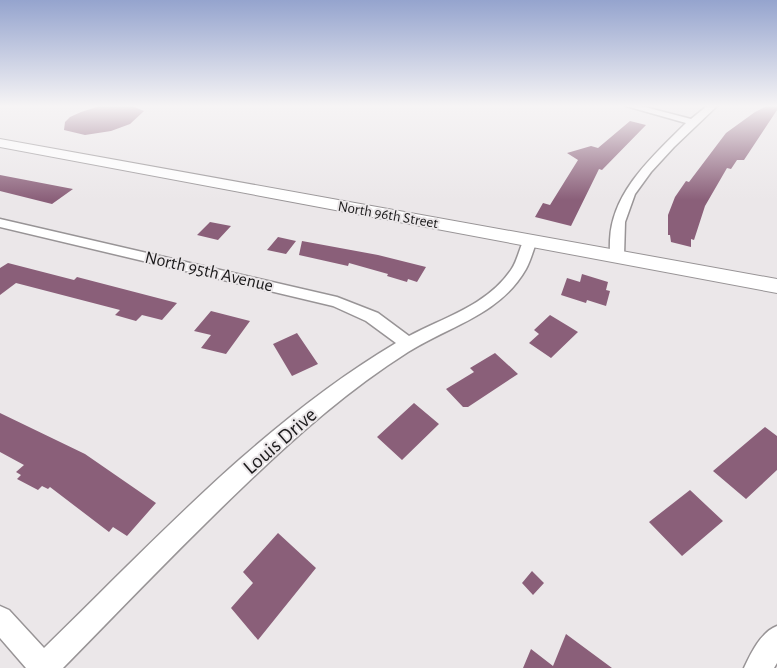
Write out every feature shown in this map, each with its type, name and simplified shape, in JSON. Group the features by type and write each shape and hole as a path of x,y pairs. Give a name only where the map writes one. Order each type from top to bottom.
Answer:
{"street":[{"path":"617,256 621,215 632,188 679,137"},
{"name":"North 96th Street","path":"0,143 777,286"},
{"name":"North 95th Avenue","path":"0,223 337,302 372,317 408,344"},
{"name":"Louis Drive","path":"44,668 212,500 300,420 352,381 408,344 477,310 500,294 517,273 530,241"},
{"path":"0,619 44,668"},
{"path":"758,668 777,639"}],"building":[{"path":"611,137 634,137 602,170 599,169 571,226 535,217 543,203 550,205 578,160 567,153 591,146 598,148"},
{"path":"723,137 759,137 744,160 737,160 731,169 727,168 705,206 694,240 691,239 691,247 671,242 670,235 668,235 668,215 675,197 686,181 689,182"},
{"path":"0,175 73,189 52,204 0,191"},
{"path":"210,222 231,226 218,240 197,235"},
{"path":"278,237 296,241 286,254 267,250"},
{"path":"302,241 378,255 426,267 417,282 408,279 407,282 387,276 388,274 349,263 348,266 299,255"},
{"path":"8,263 74,280 77,277 177,303 162,320 142,315 136,321 115,315 120,310 16,283 0,295 0,268"},
{"path":"582,274 608,282 606,290 610,291 606,306 587,300 586,303 561,295 567,278 580,282"},
{"path":"211,311 250,321 226,354 201,348 211,335 194,331"},
{"path":"550,315 578,332 551,358 529,343 539,334 534,330"},
{"path":"297,333 318,364 292,376 273,344"},
{"path":"495,353 518,374 468,407 463,407 446,389 474,372 470,368"},
{"path":"414,403 439,424 402,460 377,437"},
{"path":"0,413 85,454 156,503 127,536 113,527 109,532 50,487 48,489 42,486 38,490 17,479 21,475 16,472 24,465 0,452"},
{"path":"765,427 777,436 777,470 746,499 713,471"},
{"path":"690,490 723,521 682,556 649,522"},
{"path":"278,533 316,568 258,640 231,608 253,583 243,572"},
{"path":"532,571 544,583 533,595 522,583"},
{"path":"566,634 612,668 523,668 531,649 553,666"}]}
